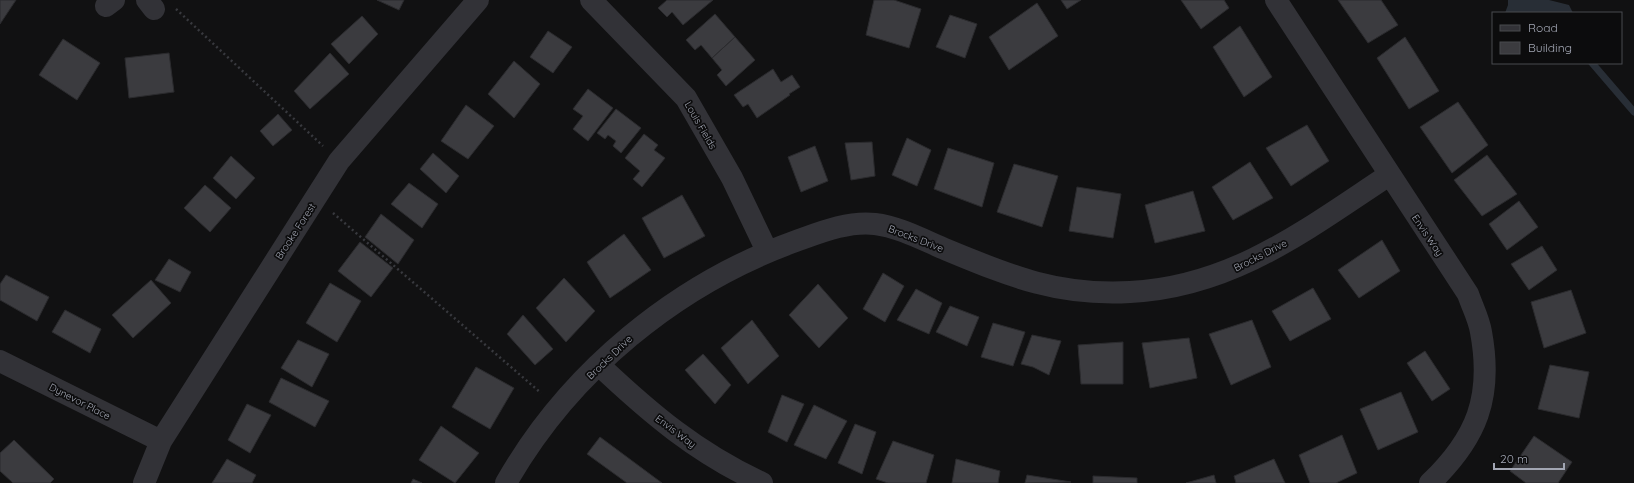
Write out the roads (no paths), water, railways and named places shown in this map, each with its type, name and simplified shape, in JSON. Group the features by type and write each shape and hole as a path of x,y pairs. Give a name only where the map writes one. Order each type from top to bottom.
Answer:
{"street":[{"name":"Brooke Forest","path":"144,483 161,441 339,161 478,0"},
{"name":"Louis Fields","path":"591,0 686,98 732,178 767,251"},
{"name":"Envis Way","path":"1276,0 1388,175 1468,294 1481,330 1485,368 1481,408 1465,444 1449,465 1430,483"},
{"name":"Brocks Drive","path":"506,483 534,440 558,408 621,344 670,305 696,288 767,251 848,224 876,224 900,230 1009,276 1041,286 1074,291 1131,292 1187,285 1239,267 1288,241 1388,175"},
{"name":"Dynevor Place","path":"0,361 161,441"},
{"name":"Envis Way","path":"599,365 637,401 676,433 729,468 762,483"}],"waterway":[{"path":"1593,64 1634,112"}]}
